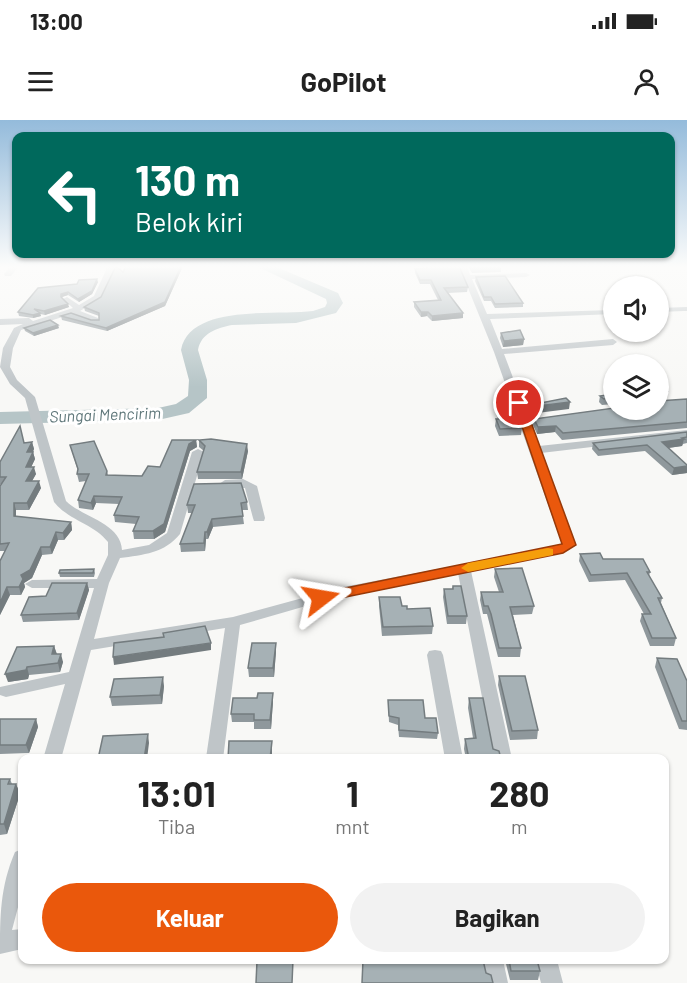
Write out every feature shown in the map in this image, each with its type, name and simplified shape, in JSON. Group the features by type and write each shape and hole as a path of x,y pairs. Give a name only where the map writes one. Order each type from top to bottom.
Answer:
{"street":[{"path":"73,306 95,320"},
{"path":"0,322 34,321 82,306"},
{"path":"85,646 232,622 343,591 563,549 569,545 536,450 531,420 479,306"},
{"path":"669,310 684,309"},
{"path":"483,317 603,312"},
{"path":"34,321 15,331 5,359 8,374 30,397 60,502 68,512 111,535 115,542 115,555 102,583 52,754"},
{"path":"499,352 613,342"},
{"path":"536,450 685,433"},
{"path":"115,555 151,549 167,542 200,484 198,452"},
{"path":"200,484 248,484 259,518"},
{"path":"464,568 502,754"},
{"path":"32,584 102,583"},
{"path":"216,754 232,622"},
{"path":"435,655 453,754"},
{"path":"6,691 75,676"},
{"path":"0,933 18,872"},
{"path":"0,943 18,940"},
{"path":"493,964 497,983"},
{"path":"547,964 552,983"}],"building":[{"path":"23,306 60,306 44,311 34,309 40,313 33,315 18,312"},
{"path":"155,306 106,328 61,316 71,313 91,320 99,320 99,313 84,307"},
{"path":"417,306 458,306 463,313 432,316 428,312 421,312"},
{"path":"50,320 58,325 33,333 24,328"},
{"path":"520,330 524,339 504,341 501,333"},
{"path":"566,398 570,402 530,407 530,405"},
{"path":"687,399 687,422 563,433 556,426 538,427 534,419 603,410 603,420 669,420 669,400"},
{"path":"496,404 513,404 522,428 500,429 496,419 501,419"},
{"path":"20,426 24,443 32,442 27,452 33,452 26,467 34,467 26,481 39,481 27,503 14,503 14,516 71,522 63,533 56,532 50,547 41,547 30,570 21,575 23,579 19,587 7,587 0,603 0,561 9,543 0,544 0,486 6,477 0,477 0,462"},
{"path":"687,432 687,437 682,438 684,439 662,442 687,465 674,468 647,445 599,450 593,443"},
{"path":"211,439 247,444 241,472 197,472 205,446 199,440"},
{"path":"172,440 196,440 189,444 164,524 153,531 133,531 139,517 114,515 122,497 94,496 91,503 78,500 89,474 77,474 78,469 70,445 94,441 107,471 106,475 142,476 148,466 160,467"},
{"path":"241,483 247,502 241,503 243,516 212,519 205,532 204,543 180,544 195,505 187,505 194,484"},
{"path":"600,553 603,559 643,559 650,572 647,572 662,598 658,598 676,638 652,638 642,614 651,614 627,573 591,575 580,554"},
{"path":"522,568 534,606 510,607 521,648 499,648 491,614 488,606 484,606 481,592 503,592 495,569"},
{"path":"94,569 93,573 59,573 60,570"},
{"path":"52,583 87,583 77,613 21,615 29,597 46,596"},
{"path":"453,586 461,586 467,616 448,616 444,589 453,589"},
{"path":"379,597 400,597 402,606 407,606 407,609 430,608 433,626 383,627"},
{"path":"205,626 211,643 113,657 114,643 164,637 163,633"},
{"path":"252,643 276,643 273,668 248,668"},
{"path":"54,646 52,654 61,654 58,663 27,667 26,670 5,674 17,647"},
{"path":"657,658 677,659 687,681 687,721 682,721"},
{"path":"499,676 525,676 538,730 512,731"},
{"path":"163,677 160,695 110,697 114,679"},
{"path":"258,693 273,693 270,720 254,720 254,714 231,714 233,698 257,698"},
{"path":"469,698 483,698 493,749 499,751 500,754 468,754 465,739 476,738"},
{"path":"388,700 423,700 425,718 436,718 438,733 399,730 399,718 389,716"},
{"path":"0,719 36,719 26,745 0,745"},
{"path":"148,734 145,754 99,754 103,736"},
{"path":"229,741 272,741 271,754 228,754"},
{"path":"0,779 10,779 8,784 16,784 4,824 0,824"},
{"path":"257,964 293,964 292,983 256,983"},
{"path":"363,964 484,964 486,973 491,975 493,983 362,983"},
{"path":"510,964 538,964 540,971 511,971"}],"waterway":[{"name":"Sungai Mencirim","path":"0,418 158,414 182,409 197,398 198,380 189,350 199,332 214,324 232,320 316,316 331,310 333,306"}],"slow traffic":[{"path":"468,568 548,552"}],"route":[{"path":"321,598 343,591 563,549 569,545 519,403"}]}
